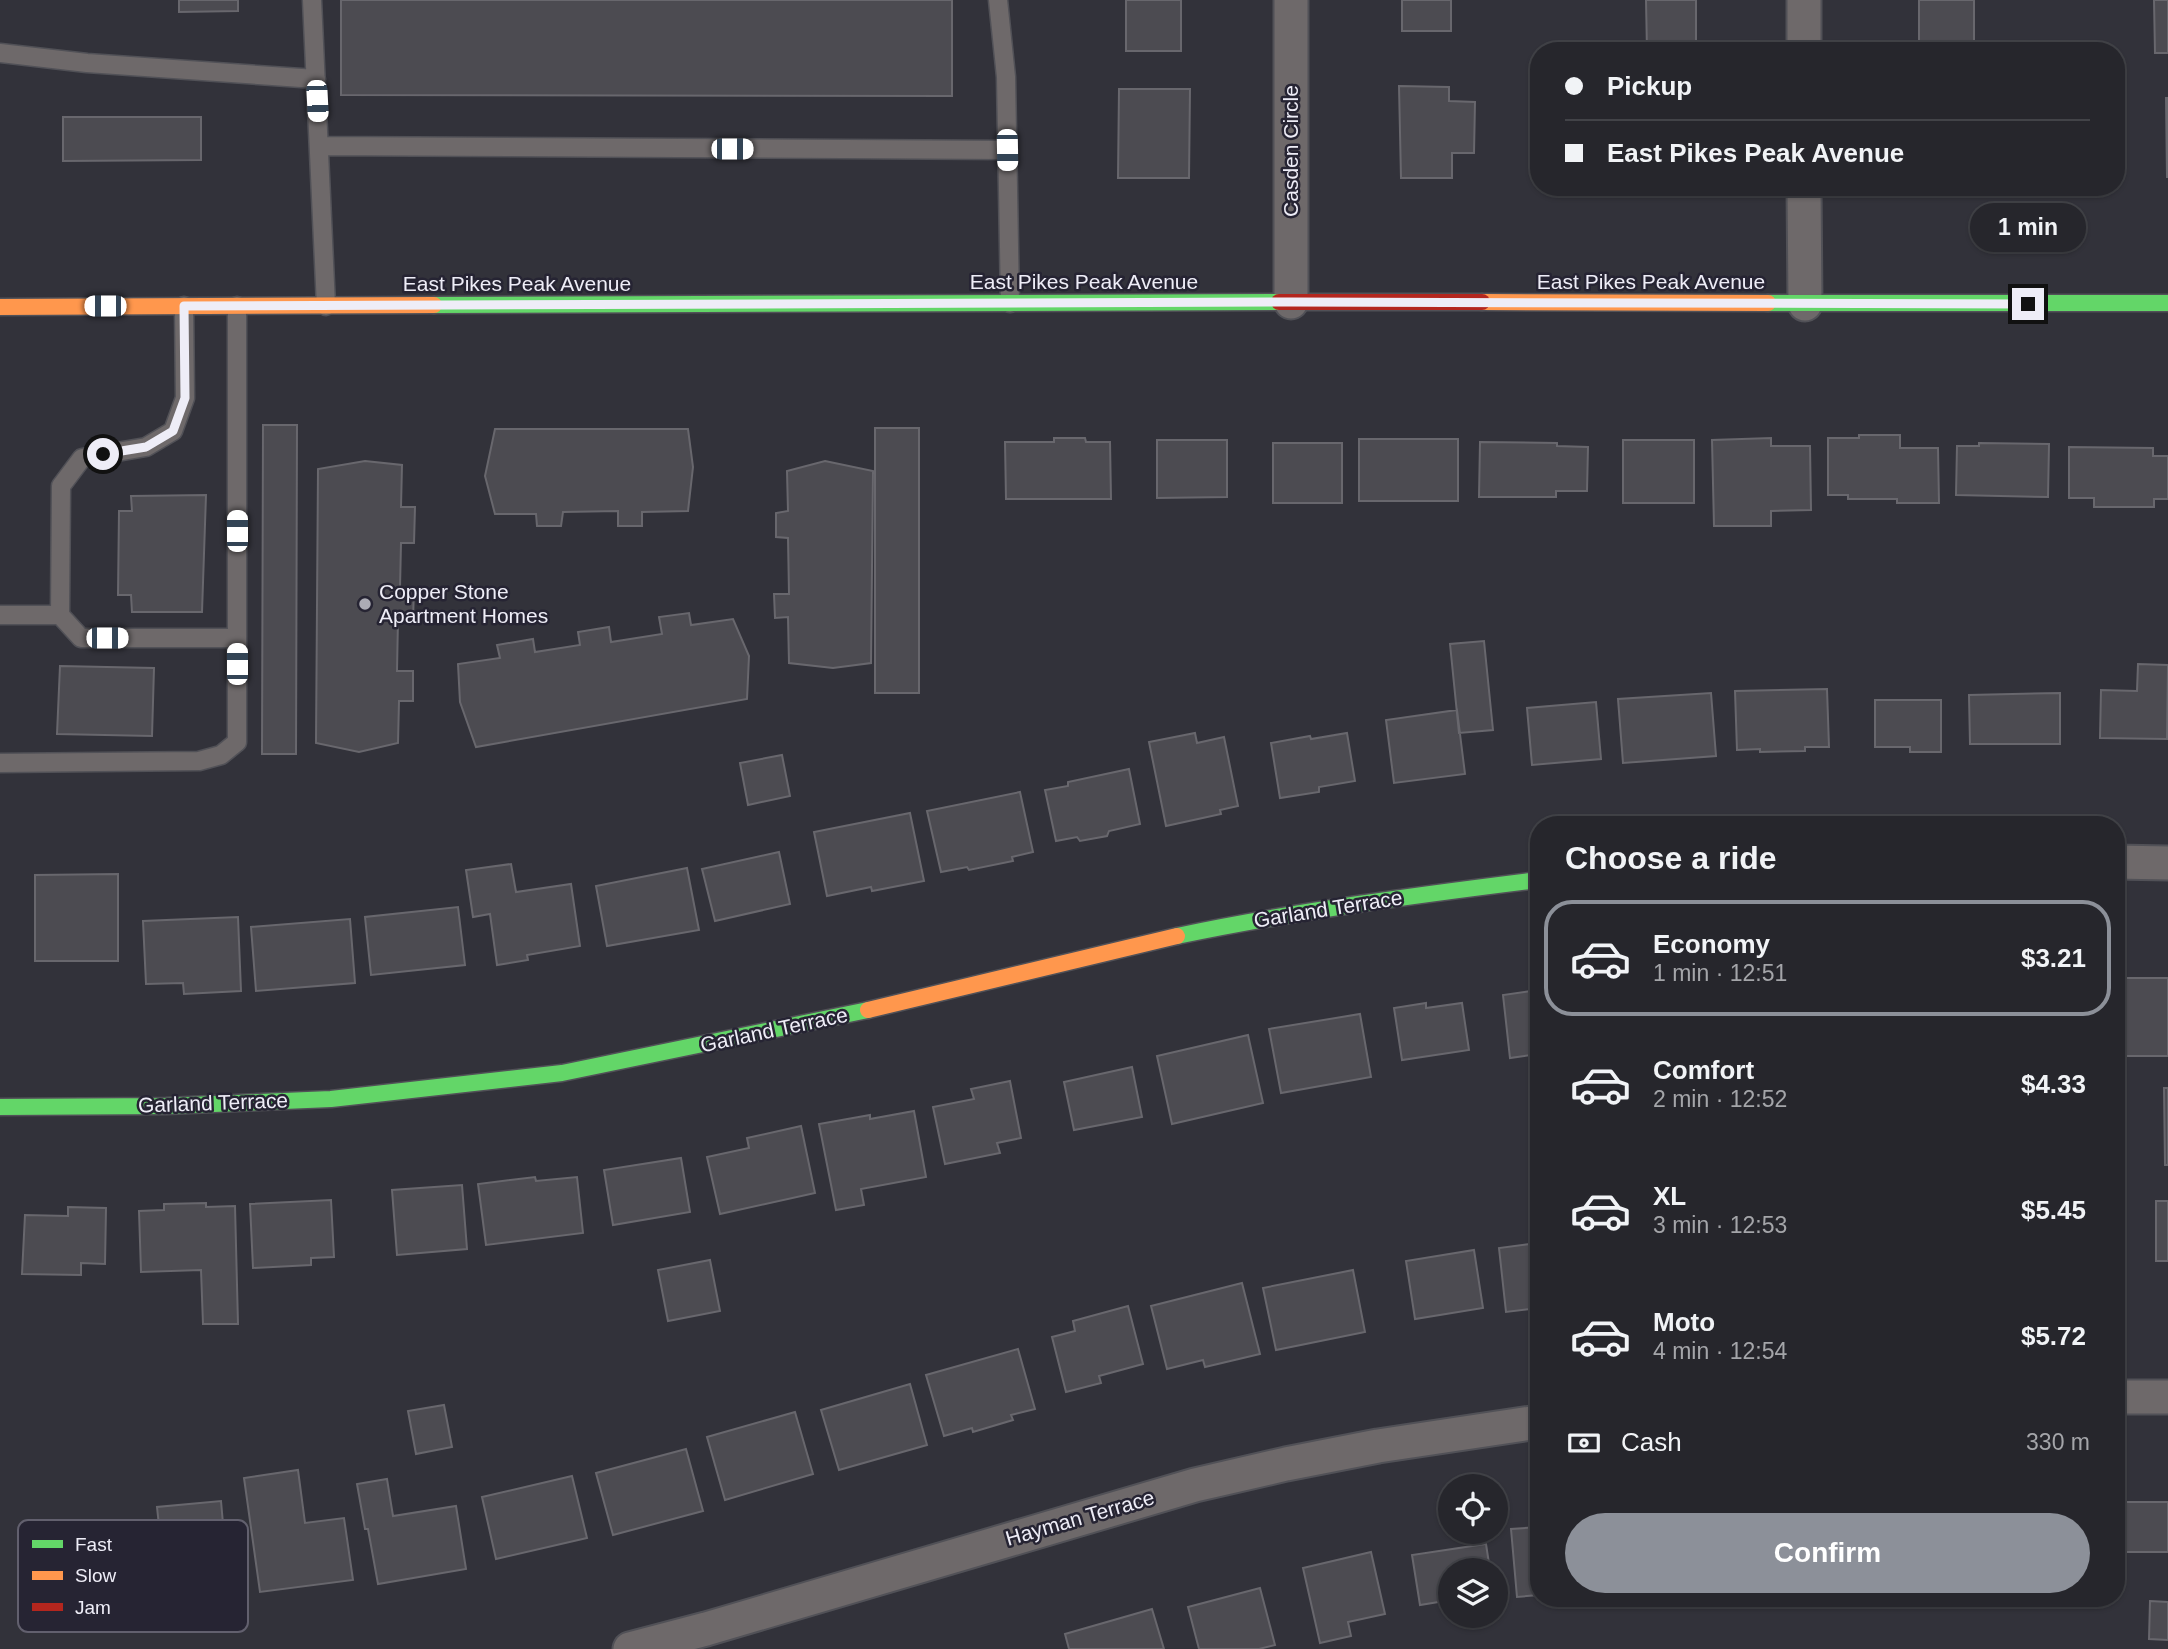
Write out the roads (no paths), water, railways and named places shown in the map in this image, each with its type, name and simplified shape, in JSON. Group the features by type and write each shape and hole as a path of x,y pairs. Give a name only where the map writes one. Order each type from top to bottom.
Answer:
{"main road":[{"name":"East Pikes Peak Avenue","path":"0,307 1291,302 2168,303"},
{"name":"Garland Terrace","path":"0,1107 166,1106 331,1099 562,1073 863,1011 1121,948 1235,924 1415,895 1530,881"}],"street":[{"name":"Casden Circle","path":"1291,0 1291,302"},
{"path":"1804,0 1804,42"},
{"path":"1804,196 1805,304"},
{"path":"2125,862 2168,863"},
{"path":"2125,1397 2168,1397"},
{"name":"Hayman Terrace","path":"630,1649 1195,1485 1378,1446 1530,1423"}],"lane":[{"path":"312,0 326,306"},
{"path":"998,0 1006,77 1010,303"},
{"path":"0,53 87,63 316,79"},
{"path":"319,146 1007,150"},
{"path":"184,306 185,398 173,431 146,447 82,458 61,486 60,615 81,638 237,638"},
{"path":"0,763 199,761 222,755 237,742 237,306"},
{"path":"0,615 60,615"}],"place":[{"name":"Copper Stone Apartment Homes","path":"365,604"}]}
